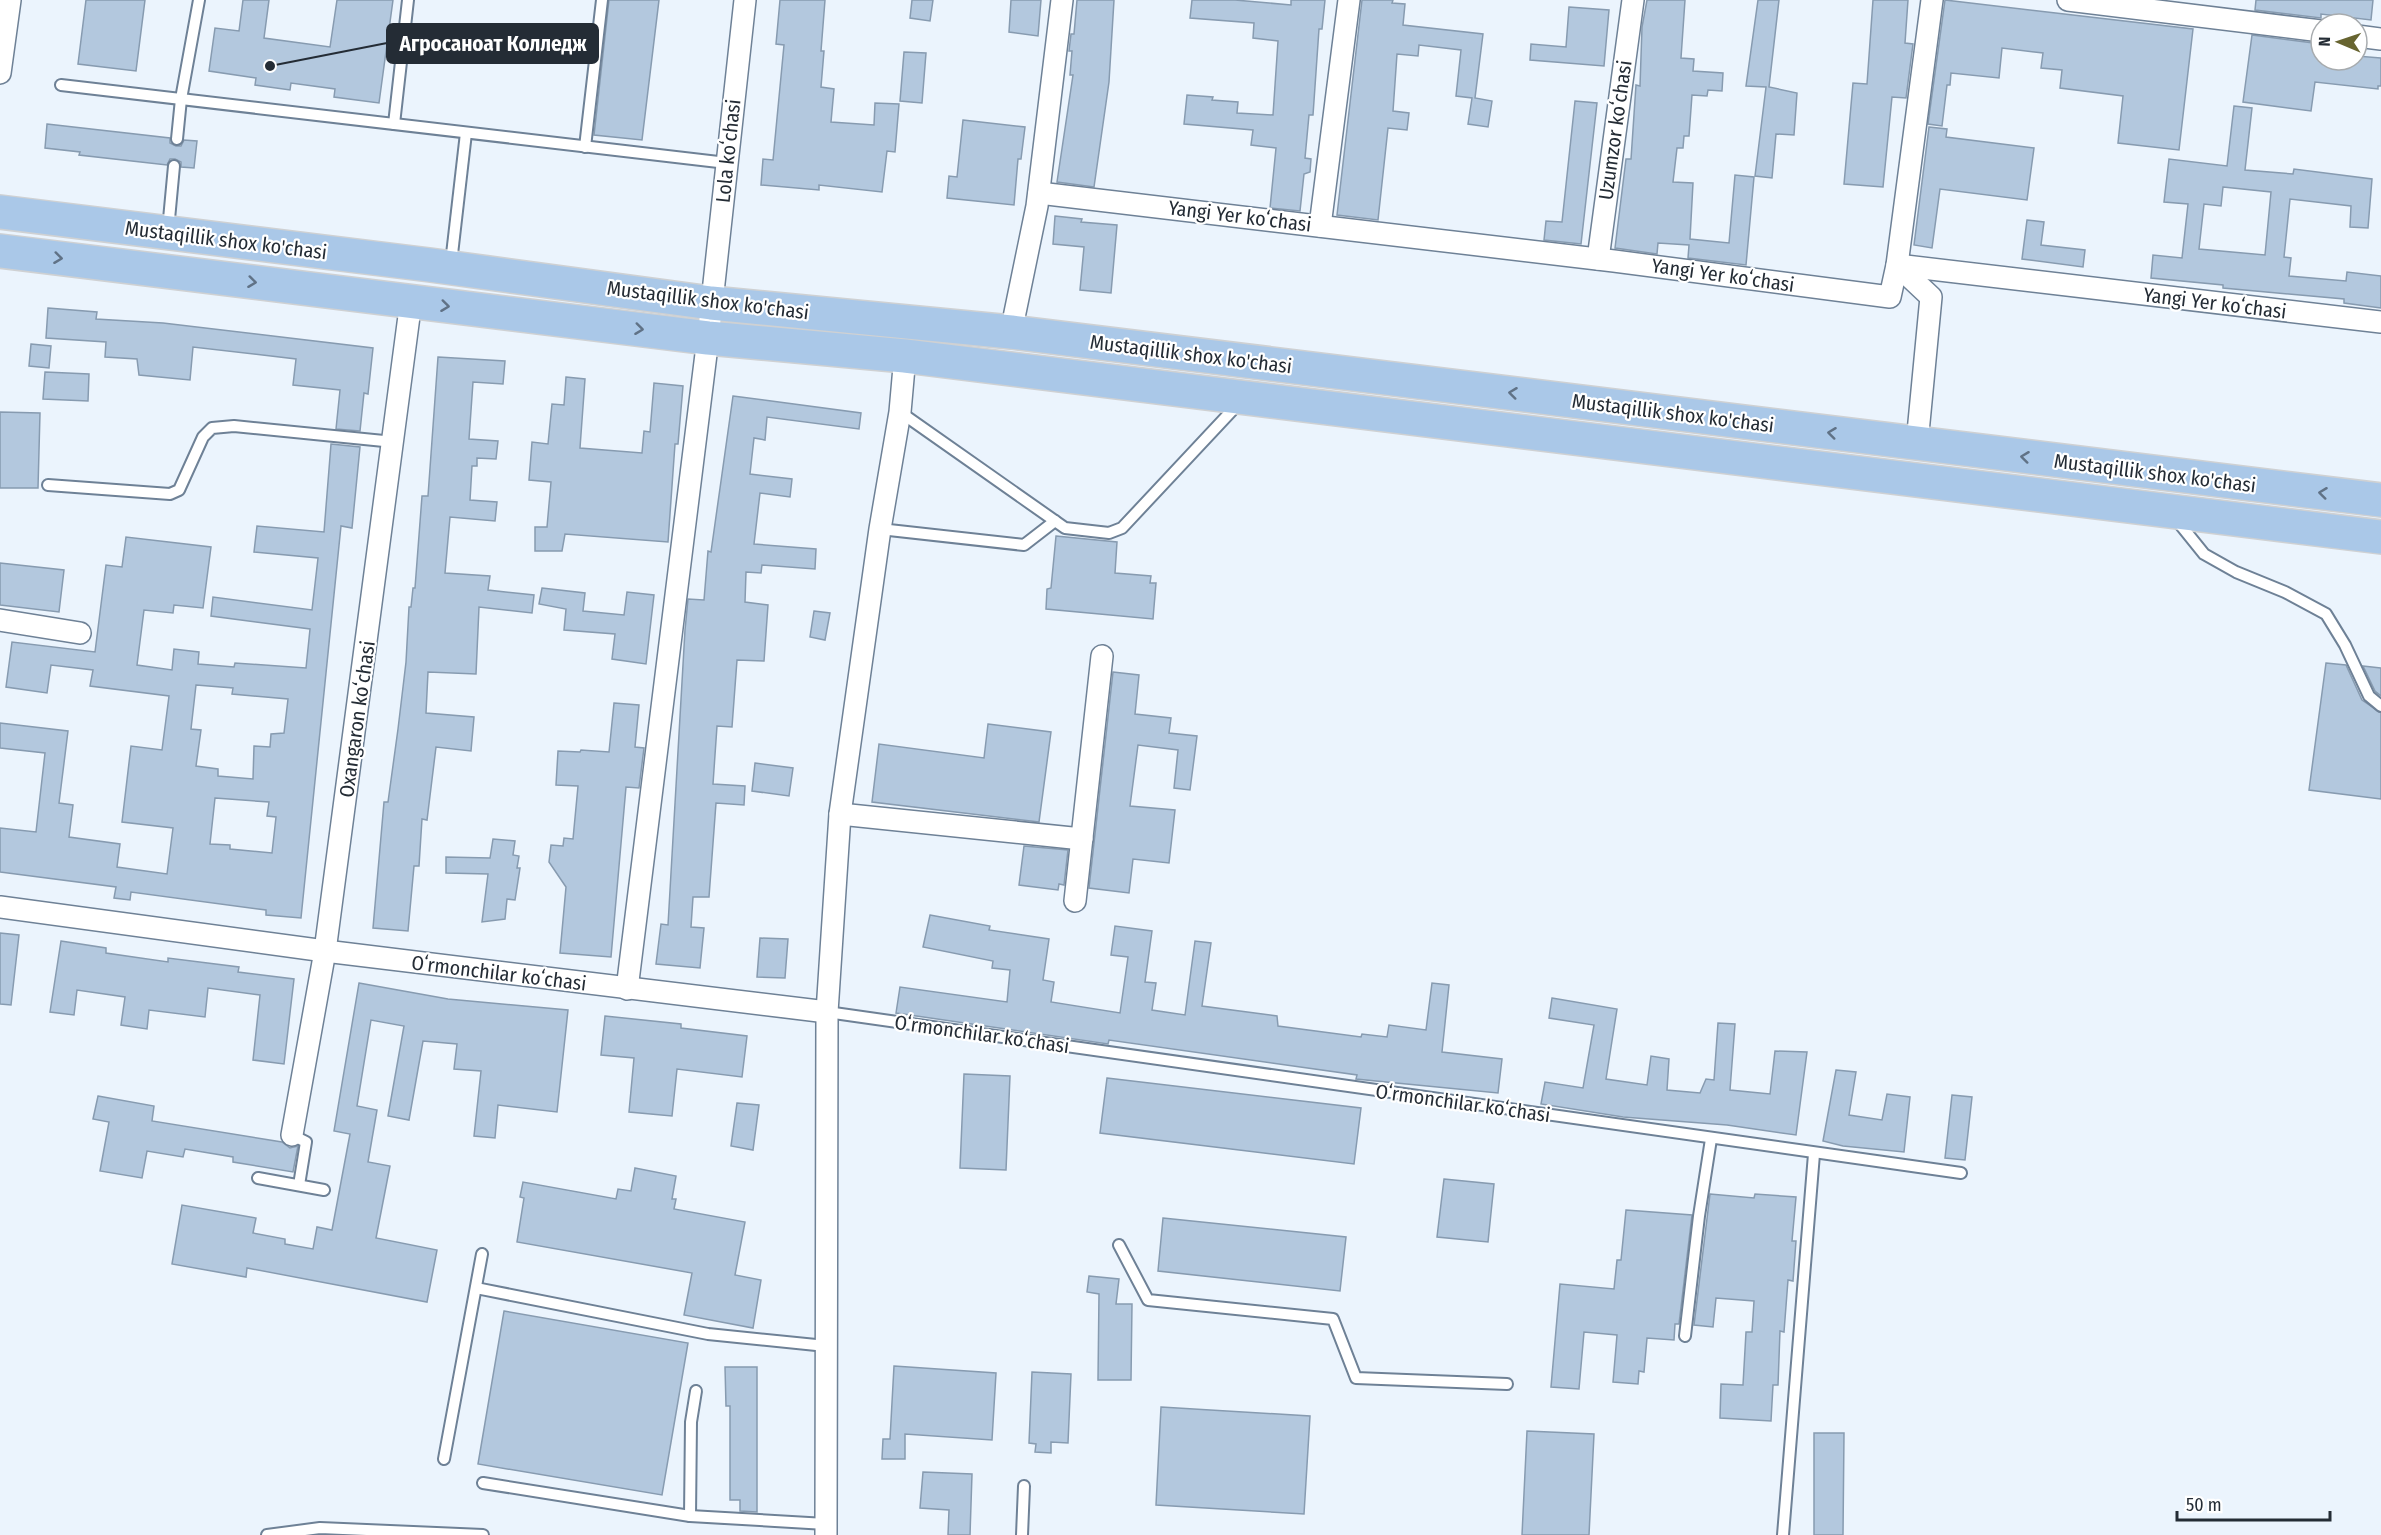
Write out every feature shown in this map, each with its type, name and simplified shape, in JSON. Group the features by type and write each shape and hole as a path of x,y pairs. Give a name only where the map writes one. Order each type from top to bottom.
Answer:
{"main road":[{"name":"Mustaqillik shox ko'chasi","path":"1,209 168,233 711,303 1011,332 2381,500"},
{"name":"Mustaqillik shox ko'chasi","path":"0,251 708,338 905,356 2381,537"},
{"path":"1558,436 1563,399"}],"street":[{"path":"0,73 10,0"},
{"name":"Lola koʻchasi","path":"627,989 708,338 745,0"},
{"path":"1011,332 1039,193 1062,0"},
{"path":"1320,226 1349,0"},
{"name":"Uzumzor koʻchasi","path":"1598,259 1633,0"},
{"path":"1917,443 1931,297 1897,265 1932,0"},
{"path":"2068,0 2309,30"},
{"name":"Yangi Yer koʻchasi","path":"1039,193 1598,259 1890,297 1897,265 2381,322"},
{"name":"Oxangaron koʻchasi","path":"292,1135 325,951 411,301"},
{"path":"826,1529 827,1012 840,814 880,529 900,412 905,356"},
{"path":"0,620 80,633"},
{"path":"1075,901 1102,656"},
{"path":"840,814 1082,839"},
{"name":"Oʻrmonchilar koʻchasi","path":"0,907 325,951 827,1012"}],"lane":[{"path":"177,139 181,99 199,0"},
{"path":"394,124 408,0"},
{"path":"585,147 602,0"},
{"path":"61,85 727,163"},
{"path":"451,268 466,133"},
{"path":"168,233 174,166"},
{"path":"900,412 1065,528 1110,533 1122,528 1244,397"},
{"path":"48,485 170,494 179,490 203,437 212,428 234,426 394,442"},
{"path":"2170,511 2204,554 2236,572 2285,592 2326,614 2345,645 2369,696 2381,706"},
{"path":"880,529 1024,544 1055,521"},
{"name":"Oʻrmonchilar koʻchasi","path":"827,1012 1814,1154 1961,1173"},
{"path":"292,1135 306,1142 299,1185"},
{"path":"1685,1336 1699,1216 1711,1139"},
{"path":"1783,1535 1814,1154"},
{"path":"258,1178 324,1190"},
{"path":"1119,1245 1148,1300 1333,1319 1356,1378 1507,1384"},
{"path":"444,1459 482,1254"},
{"path":"476,1288 708,1334 826,1346"},
{"path":"690,1516 691,1422 696,1391"},
{"path":"483,1483 690,1516 826,1529"},
{"path":"1022,1535 1024,1486"},
{"path":"267,1535 320,1528 483,1535"}],"building":[{"path":"86,0 145,0 136,71 78,64"},
{"path":"243,0 269,0 264,38 330,47 337,0 393,0 379,103 334,97 335,89 291,83 290,90 255,85 256,78 209,71 215,28 239,31"},
{"path":"609,0 659,0 642,140 594,135"},
{"path":"780,0 825,0 821,87 834,89 831,122 874,125 875,103 899,104 895,152 887,151 882,192 819,185 819,190 761,185 763,159 773,160 784,45 776,44"},
{"path":"912,0 933,0 930,21 910,18"},
{"path":"1011,0 1041,0 1038,36 1009,32"},
{"path":"1077,0 1114,0 1109,82 1094,187 1057,182 1073,75 1070,75 1072,51 1069,51 1071,34 1074,34"},
{"path":"1192,0 1235,0 1291,5 1291,0 1325,0 1322,29 1319,29 1313,115 1309,115 1305,158 1311,159 1310,172 1304,174 1300,211 1270,208 1276,148 1251,145 1253,130 1184,124 1187,95 1238,102 1237,113 1273,115 1278,41 1253,38 1254,23 1190,18"},
{"path":"1362,0 1393,0 1392,3 1405,4 1403,25 1483,34 1475,98 1492,101 1488,127 1468,124 1472,98 1456,96 1461,50 1419,45 1418,56 1397,54 1393,111 1409,113 1407,130 1388,128 1378,220 1337,215"},
{"path":"1647,0 1685,0 1681,58 1694,59 1693,71 1723,73 1722,91 1708,90 1707,96 1692,95 1689,136 1684,136 1683,148 1677,148 1673,182 1693,183 1690,239 1729,243 1735,175 1754,177 1746,265 1688,258 1689,245 1658,243 1657,254 1615,248 1626,159 1631,159 1636,85 1640,86 1642,27"},
{"path":"1758,0 1779,0 1769,87 1797,93 1794,135 1776,134 1772,178 1755,176 1766,87 1746,86"},
{"path":"1873,0 1908,0 1905,43 1913,44 1906,98 1892,97 1883,187 1844,184 1853,83 1867,84"},
{"path":"1945,0 2193,29 2179,150 2118,143 2123,96 2060,88 2062,70 2041,68 2043,53 2002,48 1999,78 1951,73 1950,85 1947,85 1942,126 1928,124"},
{"path":"2256,0 2373,0 2371,20 2369,20 2369,12 2309,12 2309,17 2255,10"},
{"path":"1569,7 1609,10 1604,66 1530,60 1531,44 1566,47"},
{"path":"2252,35 2309,42 2309,72 2369,72 2369,57 2381,58 2381,86 2378,86 2378,89 2315,82 2311,111 2243,102"},
{"path":"904,52 926,53 922,103 900,101"},
{"path":"1575,101 1597,103 1581,244 1544,240 1546,221 1562,222"},
{"path":"2234,106 2252,108 2245,170 2293,174 2294,169 2372,179 2368,228 2350,227 2351,206 2290,199 2284,257 2291,258 2289,276 2346,281 2347,272 2381,276 2381,308 2344,303 2344,299 2223,288 2223,285 2151,278 2153,255 2182,258 2188,204 2164,202 2169,159 2227,166","holes":["2223,187 2271,192 2265,255 2199,249 2204,204 2221,206"]},
{"path":"963,120 1025,127 1021,159 1018,159 1014,205 947,198 949,176 957,177"},
{"path":"47,124 170,138 170,143 176,146 181,146 184,140 197,141 194,168 181,167 181,162 175,159 170,159 167,165 79,155 80,152 45,148"},
{"path":"1929,127 1947,129 1946,137 2034,148 2027,200 1940,189 1932,248 1914,245"},
{"path":"1055,216 1082,219 1081,222 1117,225 1111,293 1080,290 1084,247 1053,244"},
{"path":"2027,220 2044,222 2041,245 2085,250 2083,267 2022,259"},
{"path":"48,308 97,312 96,319 163,323 373,348 368,394 364,393 360,431 336,429 340,390 293,385 296,359 193,347 190,380 139,375 137,359 105,357 106,342 46,338"},
{"path":"31,344 51,346 49,368 29,366"},
{"path":"438,357 505,361 503,384 473,382 469,439 498,441 496,459 477,458 477,466 472,466 470,500 497,502 495,521 450,517 445,573 490,576 488,590 534,595 532,613 479,607 476,674 428,672 426,713 474,717 471,751 436,747 427,820 422,819 419,866 414,866 408,931 373,928 384,802 388,802 406,662 409,607 411,607 413,588 415,588 422,496 428,496"},
{"path":"45,372 89,374 88,401 43,399"},
{"path":"566,377 585,379 580,448 642,453 644,431 650,432 654,383 683,386 678,444 675,444 668,542 565,534 562,551 535,551 535,527 547,527 551,482 529,480 532,442 548,444 552,404 564,405"},
{"path":"733,396 861,413 859,429 767,417 765,440 754,438 750,474 792,479 790,497 760,493 754,544 816,549 815,569 762,565 761,573 746,572 745,602 768,605 764,661 737,660 732,727 717,726 713,784 745,786 744,805 716,803 709,897 693,897 691,927 704,928 700,968 656,964 661,924 668,925 688,599 704,600 708,551 711,552"},
{"path":"0,412 40,413 38,488 0,488"},
{"path":"331,444 360,447 352,528 341,526 301,918 266,915 266,910 131,892 130,900 114,898 116,887 0,872 0,828 36,832 45,753 0,748 0,723 68,731 59,803 73,805 69,837 120,844 117,867 167,874 173,828 122,822 131,746 162,750 169,696 90,686 93,670 51,665 47,693 6,687 12,642 95,652 106,565 122,567 126,537 211,547 203,608 174,605 173,613 144,610 137,665 172,670 174,649 199,652 198,664 234,667 235,663 306,668 310,629 211,616 213,597 312,610 318,558 254,552 257,526 324,532","holes":["196,685 233,688 232,694 288,699 284,733 271,734 270,747 254,746 253,779 218,776 218,769 196,766 201,730 191,729","215,798 269,802 267,816 276,817 272,853 230,849 230,845 210,844"]},
{"path":"1056,536 1117,542 1115,573 1151,576 1150,583 1156,583 1153,619 1046,609 1047,589 1051,588"},
{"path":"0,563 64,570 59,612 0,605"},
{"path":"542,588 585,593 583,611 624,615 627,592 654,595 646,664 612,659 615,634 564,630 566,609 539,604"},
{"path":"814,611 830,613 825,640 810,637"},
{"path":"2326,663 2346,665 2362,700 2381,713 2381,799 2309,790"},
{"path":"2363,666 2381,668 2381,696 2375,691"},
{"path":"1113,672 1139,675 1135,714 1171,718 1169,733 1197,736 1190,790 1174,788 1178,750 1138,745 1130,806 1175,810 1169,863 1133,859 1129,893 1089,888"},
{"path":"614,703 639,705 635,747 644,748 639,788 626,787 611,957 560,953 566,887 549,862 551,845 563,846 564,838 573,839 578,786 556,785 558,751 609,752"},
{"path":"988,724 1051,732 1039,822 872,802 879,744 984,758"},
{"path":"755,763 793,768 789,796 752,791"},
{"path":"493,839 515,841 513,855 519,856 517,868 520,868 515,900 507,899 505,919 482,922 488,874 446,873 446,857 490,858"},
{"path":"1024,846 1068,850 1064,885 1059,884 1058,890 1019,885"},
{"path":"930,915 990,926 989,930 1049,939 1043,980 1054,982 1051,1002 1120,1013 1128,957 1111,955 1115,926 1152,931 1145,982 1156,983 1152,1010 1185,1015 1195,941 1211,943 1202,1006 1277,1016 1278,1026 1361,1037 1362,1034 1387,1037 1389,1025 1426,1030 1432,983 1449,985 1442,1052 1502,1059 1498,1093 1356,1079 1357,1075 1109,1040 1108,1044 896,1013 900,987 1007,1002 1010,970 992,968 993,961 923,947"},
{"path":"0,933 19,935 11,1005 0,1004"},
{"path":"760,938 788,939 785,978 757,977"},
{"path":"61,941 106,948 106,953 168,962 168,958 239,967 238,972 294,979 284,1064 253,1060 260,995 208,988 205,1017 149,1010 147,1029 121,1025 125,997 77,990 74,1015 50,1012"},
{"path":"359,983 448,999 568,1010 557,1112 498,1105 495,1138 474,1136 481,1071 454,1069 457,1044 423,1041 409,1120 388,1116 404,1026 371,1020 357,1106 377,1110 368,1162 390,1166 376,1238 437,1250 427,1302 247,1268 246,1277 172,1264 182,1205 256,1218 253,1233 285,1239 285,1244 313,1249 317,1227 332,1230 350,1134 334,1131"},
{"path":"1552,998 1617,1009 1606,1079 1647,1085 1651,1056 1669,1059 1667,1090 1700,1093 1706,1079 1714,1080 1718,1023 1735,1024 1730,1090 1770,1094 1775,1051 1807,1052 1796,1135 1727,1125 1623,1117 1541,1104 1545,1082 1583,1088 1594,1025 1549,1018"},
{"path":"605,1016 681,1024 681,1028 747,1036 742,1077 677,1069 672,1116 629,1112 634,1058 601,1055"},
{"path":"1836,1070 1856,1072 1849,1115 1882,1120 1887,1094 1910,1097 1904,1152 1843,1146 1823,1141"},
{"path":"964,1074 1010,1076 1006,1170 960,1168"},
{"path":"1107,1078 1361,1108 1354,1164 1100,1133"},
{"path":"1952,1095 1972,1097 1965,1160 1945,1158"},
{"path":"98,1096 154,1106 152,1121 282,1142 290,1148 298,1146 293,1172 233,1162 233,1157 185,1149 183,1157 147,1151 142,1178 100,1171 109,1122 93,1119"},
{"path":"737,1103 759,1105 753,1150 731,1146"},
{"path":"635,1168 676,1176 672,1199 676,1199 674,1209 745,1222 735,1275 761,1280 753,1328 684,1315 692,1273 517,1242 524,1198 520,1197 523,1182 616,1199 618,1189 631,1191"},
{"path":"1444,1179 1494,1184 1488,1242 1437,1237"},
{"path":"1710,1194 1754,1198 1755,1194 1796,1197 1792,1241 1796,1241 1793,1281 1788,1280 1784,1332 1780,1331 1778,1385 1773,1385 1771,1421 1720,1418 1721,1384 1743,1385 1746,1332 1752,1332 1754,1301 1716,1298 1713,1327 1694,1325"},
{"path":"1626,1210 1692,1215 1679,1324 1675,1324 1674,1340 1647,1338 1644,1372 1639,1371 1638,1384 1613,1382 1617,1335 1584,1332 1579,1389 1551,1387 1560,1284 1614,1289 1617,1260 1621,1260"},
{"path":"1163,1218 1346,1237 1340,1291 1158,1271"},
{"path":"1089,1276 1119,1279 1116,1304 1132,1304 1131,1380 1098,1380 1099,1294 1087,1292"},
{"path":"504,1311 688,1343 662,1495 478,1464"},
{"path":"894,1366 996,1373 992,1440 905,1434 905,1459 882,1459 883,1439 890,1439"},
{"path":"725,1367 757,1367 757,1512 740,1511 740,1500 730,1500 730,1406 726,1406"},
{"path":"1032,1372 1071,1374 1068,1443 1051,1442 1051,1453 1035,1452 1036,1444 1029,1443"},
{"path":"1161,1407 1310,1416 1304,1514 1156,1505"},
{"path":"1527,1431 1594,1434 1589,1535 1522,1535"},
{"path":"1814,1433 1844,1433 1843,1535 1814,1535"},
{"path":"923,1472 972,1474 970,1535 948,1535 949,1510 920,1508"}],"place":[{"name":"Агросаноат Колледж","path":"270,66"}]}
